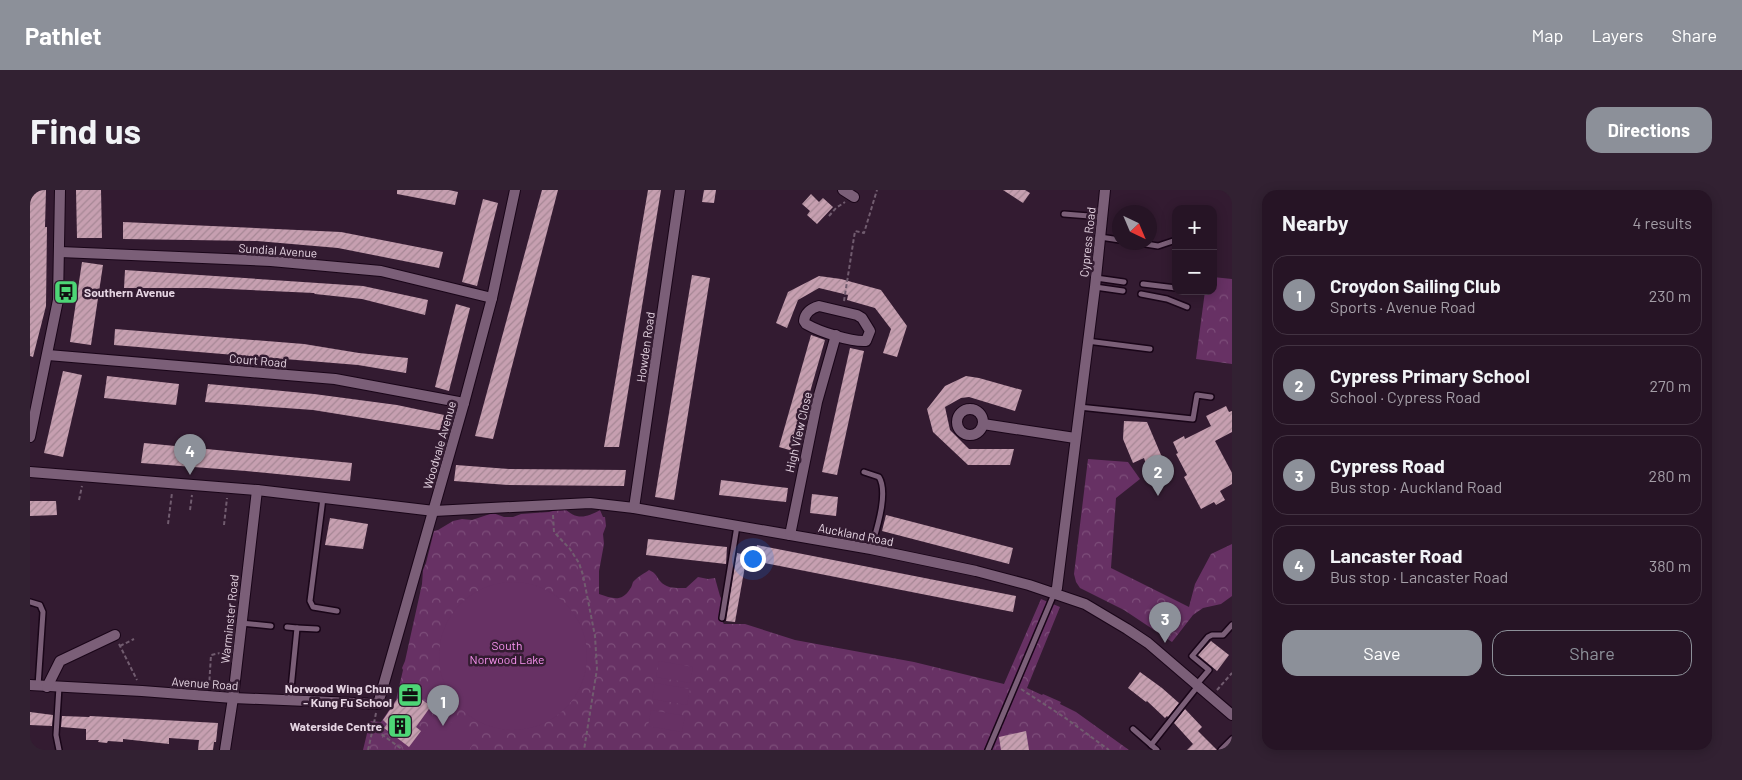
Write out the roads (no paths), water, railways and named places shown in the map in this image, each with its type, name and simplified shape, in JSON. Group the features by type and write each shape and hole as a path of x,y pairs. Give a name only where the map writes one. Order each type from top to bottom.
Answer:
{"street":[{"path":"30,437 58,300 60,190"},
{"name":"Howden Road","path":"634,508 680,190"},
{"path":"843,190 854,197"},
{"name":"Cypress Road","path":"1054,593 1057,588 1105,190"},
{"name":"Woodvale Avenue","path":"378,704 492,298 513,191"},
{"name":"Sundial Avenue","path":"60,252 271,261 381,271 492,298"},
{"path":"819,306 842,310 862,318 870,331 866,341 836,335 806,324 804,321 808,312 819,306"},
{"name":"High View Close","path":"790,534 817,402 836,335"},
{"name":"Court Road","path":"48,356 335,379 464,403"},
{"path":"983,424 1075,438"},
{"name":"Auckland Road","path":"30,472 257,490 434,510 590,503 634,508 871,549 976,571 1030,585 1085,604 1148,643 1232,715"},
{"name":"Warminster Road","path":"225,750 233,698 240,623 257,490"},
{"path":"38,686 60,661 115,635"},
{"name":"Avenue Road","path":"38,686 233,698 378,704"}],"lane":[{"path":"1064,214 1103,217"},
{"path":"1100,237 1112,239"},
{"path":"1157,246 1172,241"},
{"path":"1095,283 1124,282"},
{"path":"1095,283 1123,291"},
{"path":"1143,284 1172,288"},
{"path":"1141,294 1168,299 1188,307"},
{"path":"1088,341 1150,350"},
{"path":"1079,407 1194,419 1197,395 1211,397"},
{"path":"864,472 879,477 883,493 871,549"},
{"path":"323,497 310,601 313,607 337,611"},
{"path":"722,618 737,526"},
{"path":"988,750 1054,593"},
{"path":"30,602 40,605 43,612 38,686"},
{"path":"240,623 271,626"},
{"path":"1151,745 1209,670 1192,656 1208,637 1223,635 1232,625"},
{"path":"286,627 317,629"},
{"path":"290,699 298,628"},
{"path":"59,687 56,735 59,750"},
{"path":"1133,729 1157,750"},
{"path":"1221,750 1232,739"}],"place":[{"name":"Southern Avenue","path":"66,292"},
{"name":"Lancaster Road","path":"190,475"},
{"name":"Cypress Primary School","path":"1158,496"},
{"name":"Cypress Road","path":"1165,643"},
{"name":"Norwood Wing Chun - Kung Fu School","path":"410,695"},
{"name":"Waterside Centre","path":"400,726"},
{"name":"Croydon Sailing Club","path":"443,726"}],"park label":[{"name":"South Norwood Lake","path":"507,652"}]}
